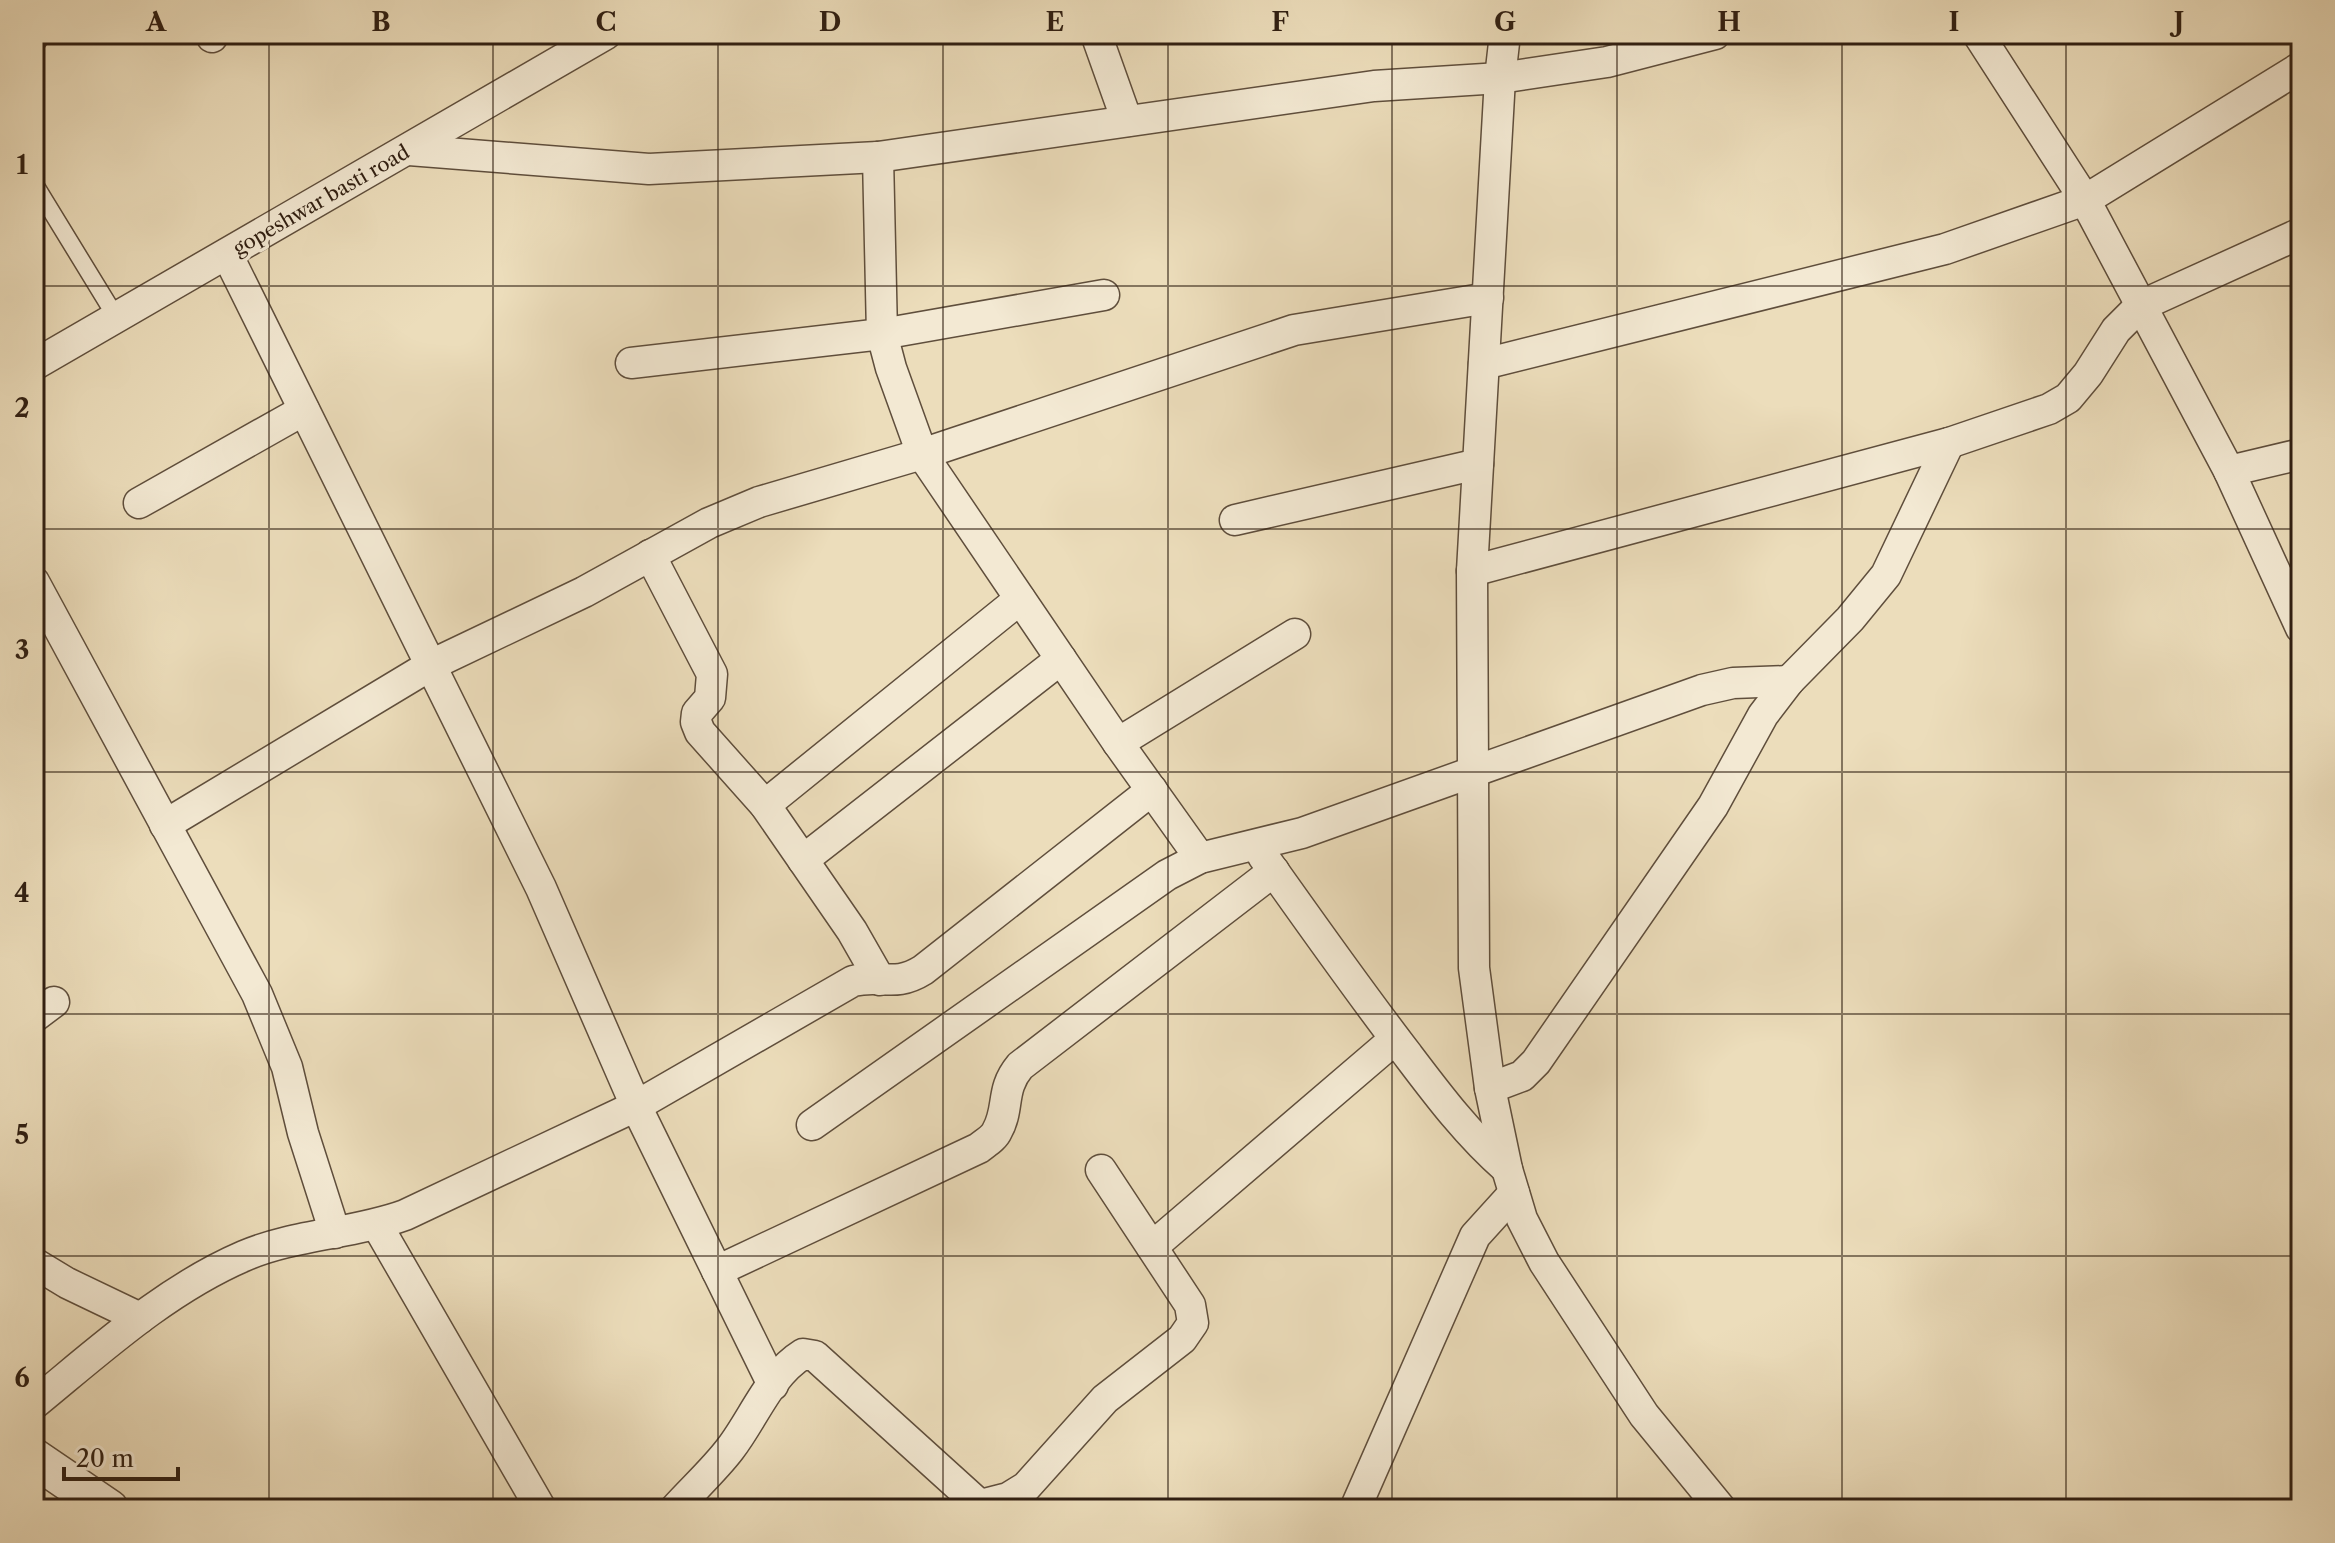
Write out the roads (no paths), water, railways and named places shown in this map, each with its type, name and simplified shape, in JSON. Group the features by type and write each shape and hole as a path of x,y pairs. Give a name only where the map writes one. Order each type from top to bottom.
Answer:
{"street":[{"name":"gopeshwar basti road","path":"34,365 606,34"},
{"path":"1096,34 1127,121"},
{"path":"1505,34 1472,571 1474,968 1490,1088 1510,1181 1522,1219 1544,1262 1644,1415 1721,1509"},
{"path":"409,150 649,169 878,157 1374,86 1500,78 1607,62 1715,34"},
{"path":"1978,34 2085,200 2229,471 2301,628"},
{"path":"1484,364 1945,249 2085,200 2301,67"},
{"path":"878,157 882,334 922,454 1200,858"},
{"path":"1472,571 1949,443 2049,409 2068,398 2088,374 2116,330 2140,306 2301,233"},
{"path":"227,254 541,888 636,1106 773,1385"},
{"path":"631,363 882,334 1104,295"},
{"path":"165,825 431,665 584,592 709,523 759,502 922,454 1294,330 1488,298"},
{"path":"139,503 304,410"},
{"path":"1490,1088 1522,1076 1536,1062 1713,806 1763,715 1789,681 1850,619 1886,575 1949,443"},
{"path":"2229,471 2301,454"},
{"path":"1235,520 1478,464"},
{"path":"650,555 712,674 710,698 697,713 700,732 765,805 852,931 880,980"},
{"path":"34,582 257,994 287,1067 303,1133 335,1233"},
{"path":"765,805 1020,599"},
{"path":"1118,743 1295,634"},
{"path":"803,860 1061,659"},
{"path":"812,1125 1167,875 1200,858 1302,833 1702,690 1733,683 1789,681"},
{"path":"34,1404 179,1290 245,1256 298,1239 377,1225 405,1215 636,1106 853,981 869,977 880,980 908,979 1152,790"},
{"path":"1255,846 1395,1039 1510,1181"},
{"path":"717,1271 979,1148 996,1134 1002,1120 1009,1079 1020,1066 1274,871"},
{"path":"1152,1247 1395,1039"},
{"path":"675,1509 731,1448 773,1385 792,1361 803,1354 815,1356 977,1508 1008,1498 1026,1487 1105,1399 1182,1339 1193,1323 1190,1305 1101,1170"},
{"path":"1355,1509 1475,1236 1510,1181"},
{"path":"377,1225 541,1509"},
{"path":"34,1263 67,1283 140,1318"},
{"path":"34,1458 109,1509"}],"lane":[{"path":"34,47 43,34"},
{"path":"34,183 116,317"}]}
